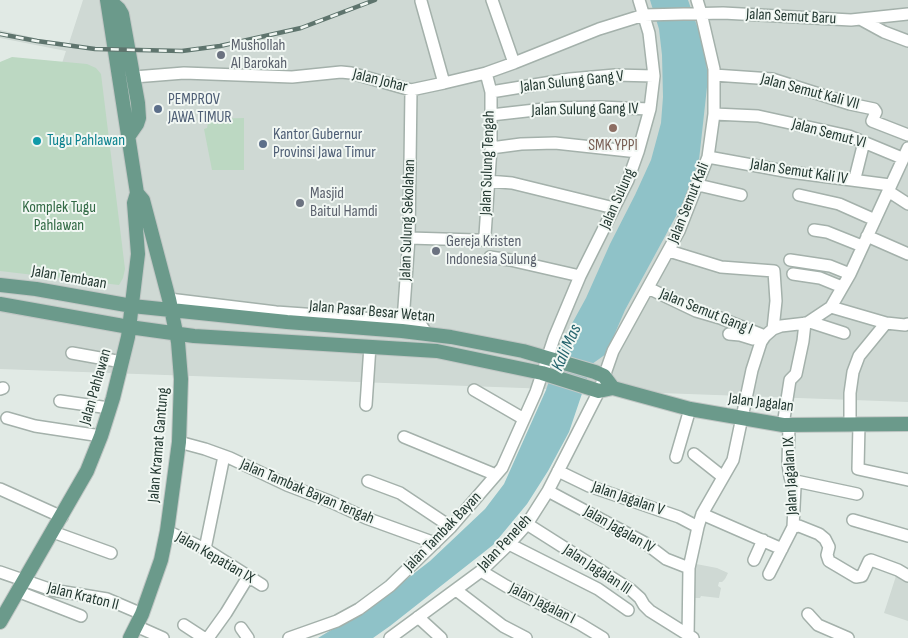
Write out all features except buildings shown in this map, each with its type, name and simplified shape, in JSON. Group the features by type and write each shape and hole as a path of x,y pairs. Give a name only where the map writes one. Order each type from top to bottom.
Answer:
{"main road":[{"name":"Jalan Pahlawan","path":"0,622 87,471 101,436 122,362 129,327 138,254 134,203 137,194 128,137 122,131 116,119 100,14 100,8 107,0 119,9 122,14 134,77 139,118 128,137"},
{"name":"Jalan Kramat Gantung","path":"136,626 161,560 167,531 179,442 182,379 170,305 143,200 137,194"},
{"name":"Jalan Tembaan","path":"0,285 36,289 132,306"},
{"path":"0,304 129,327"},
{"name":"Jalan Pasar Besar Wetan","path":"132,306 170,305 427,334 503,347 600,374"},
{"name":"Jalan Pasar Besar Wetan","path":"129,327 280,342 437,351 546,375 593,389"},
{"path":"500,365 507,356 503,347"},
{"path":"600,374 614,388"},
{"name":"Jalan Jagalan","path":"593,389 614,388 690,409 786,425 908,424"}],"street":[{"path":"492,0 514,63"},
{"name":"Jalan Sulung","path":"546,375 580,276 628,180 650,110 654,76 649,34 649,15 639,0"},
{"name":"Jalan Semut Kali","path":"593,389 680,231 708,157 714,114 714,69 697,13 697,0"},
{"path":"421,1 444,84"},
{"name":"Jalan Semut Baru","path":"649,15 697,13 862,20 908,14"},
{"name":"Jalan Johar","path":"134,77 184,73 292,77 341,72 351,73 411,90 444,84 486,72 514,63 599,29 649,15"},
{"path":"862,20 908,42"},
{"name":"Jalan Sulung Tengah","path":"409,238 482,240 485,235 491,148 491,92 486,72"},
{"name":"Jalan Sulung Gang V","path":"491,92 615,75 654,76"},
{"name":"Jalan Semut Kali VII","path":"714,75 772,79 875,110 872,121 908,135"},
{"name":"Jalan Sulung Sekolahan","path":"403,321 409,238 411,90"},
{"name":"Jalan Sulung Gang IV","path":"491,115 553,108 598,106 650,110"},
{"name":"Jalan Semut VI","path":"714,114 758,116 784,121 849,136 905,153"},
{"path":"491,148 555,142 638,152"},
{"path":"856,174 864,142"},
{"path":"729,334 766,336 781,326 807,322 830,307 850,274 905,153"},
{"name":"Jalan Semut Kali IV","path":"708,157 889,188"},
{"path":"488,181 512,183 614,208"},
{"path":"698,185 741,195"},
{"path":"889,188 908,204"},
{"path":"799,195 839,204 875,220"},
{"path":"814,230 864,241 908,254"},
{"path":"669,251 721,267 772,270 775,275 776,301 766,336 752,370 733,460 702,514 698,526 689,568 690,637"},
{"path":"490,257 580,276"},
{"path":"790,260 830,266 850,274"},
{"path":"793,274 820,278 842,287"},
{"name":"Jalan Semut Gang I","path":"648,288 696,310 766,336"},
{"path":"830,307 886,323 908,324"},
{"path":"307,319 403,321 421,325 427,334"},
{"path":"807,322 844,333"},
{"name":"Jalan Jagalan IX","path":"792,527 795,487 791,480 788,464 786,425 790,378 796,374 807,322"},
{"path":"886,323 860,356 853,372 850,393 855,425 858,469 908,480"},
{"path":"366,405 370,346"},
{"path":"72,353 122,362"},
{"name":"Jalan Tambak Bayan","path":"289,638 325,626 359,609 390,586 451,527 502,468 546,375"},
{"name":"Jalan Peneleh","path":"390,638 481,571 527,524 558,471 593,389"},
{"path":"474,390 524,419"},
{"path":"60,401 109,408"},
{"path":"676,457 690,409"},
{"path":"7,418 35,426 101,436"},
{"path":"404,437 496,475"},
{"name":"Jalan Tambak Bayan Tengah","path":"179,442 224,456 366,518 435,543"},
{"path":"694,454 723,477"},
{"path":"205,549 224,456"},
{"name":"Jalan Jagalan V","path":"558,471 589,486 679,517 698,526"},
{"path":"791,480 857,494"},
{"path":"368,481 400,493 451,527"},
{"path":"0,490 62,517"},
{"name":"Jalan Jagalan IV","path":"548,491 645,543 666,559 689,568"},
{"path":"702,514 782,549"},
{"path":"853,520 908,536"},
{"name":"Jalan Jagalan III","path":"527,524 631,590 650,611 690,637"},
{"path":"770,574 792,527 798,526 825,539 829,547 827,556 829,561 856,577 862,576 871,560 898,570 908,576"},
{"name":"Jalan Kepatian IX","path":"167,531 205,549 262,585"},
{"path":"53,532 111,553"},
{"path":"754,560 763,540"},
{"path":"509,544 598,589 628,610"},
{"name":"Jalan Jagalan I","path":"481,571 603,638"},
{"path":"0,572 20,586 81,616"},
{"path":"208,638 248,577"},
{"name":"Jalan Kraton II","path":"20,586 107,600 136,626 163,638"},
{"path":"456,590 465,599 504,626 526,638"},
{"path":"808,614 818,625 848,638"},
{"path":"418,617 441,638"},
{"path":"184,625 204,638"},
{"path":"241,628 248,638"}],"shaded area":[{"path":"83,0 908,0 908,402 0,369 0,252 66,51 0,38 0,30 39,39 69,43"},
{"path":"691,563 717,568 728,573 722,582 719,582 718,586 721,588 719,598 701,596 700,598 691,598"},
{"path":"897,573 908,576 908,621 884,613"}],"green space":[{"name":"Komplek Tugu Pahlawan","path":"12,57 87,64 96,68 101,74 125,269 119,285 0,271 0,62"},
{"path":"244,118 244,170 212,170 204,129 207,128 209,119"}],"water":[{"name":"Kali Mas","path":"650,0 688,0 704,46 708,78 699,160 682,205 625,310 606,354 592,364 569,432 548,471 527,504 493,545 373,638 318,638 377,602 430,561 485,509 504,484 546,390 563,340 586,298 651,160 661,123 663,97 659,29"}],"railway":[{"path":"0,34 95,49 182,51 220,46 301,28 375,0"}],"place":[{"name":"Mushollah Al Barokah","path":"221,55"},
{"name":"PEMPROV JAWA TIMUR","path":"158,109"},
{"name":"SMK YPPI","path":"613,128"},
{"name":"Tugu Pahlawan","path":"37,141"},
{"name":"Kantor Gubernur Provinsi Jawa Timur","path":"263,144"},
{"name":"Masjid Baitul Hamdi","path":"300,203"},
{"name":"Gereja Kristen Indonesia Sulung","path":"436,251"}]}
